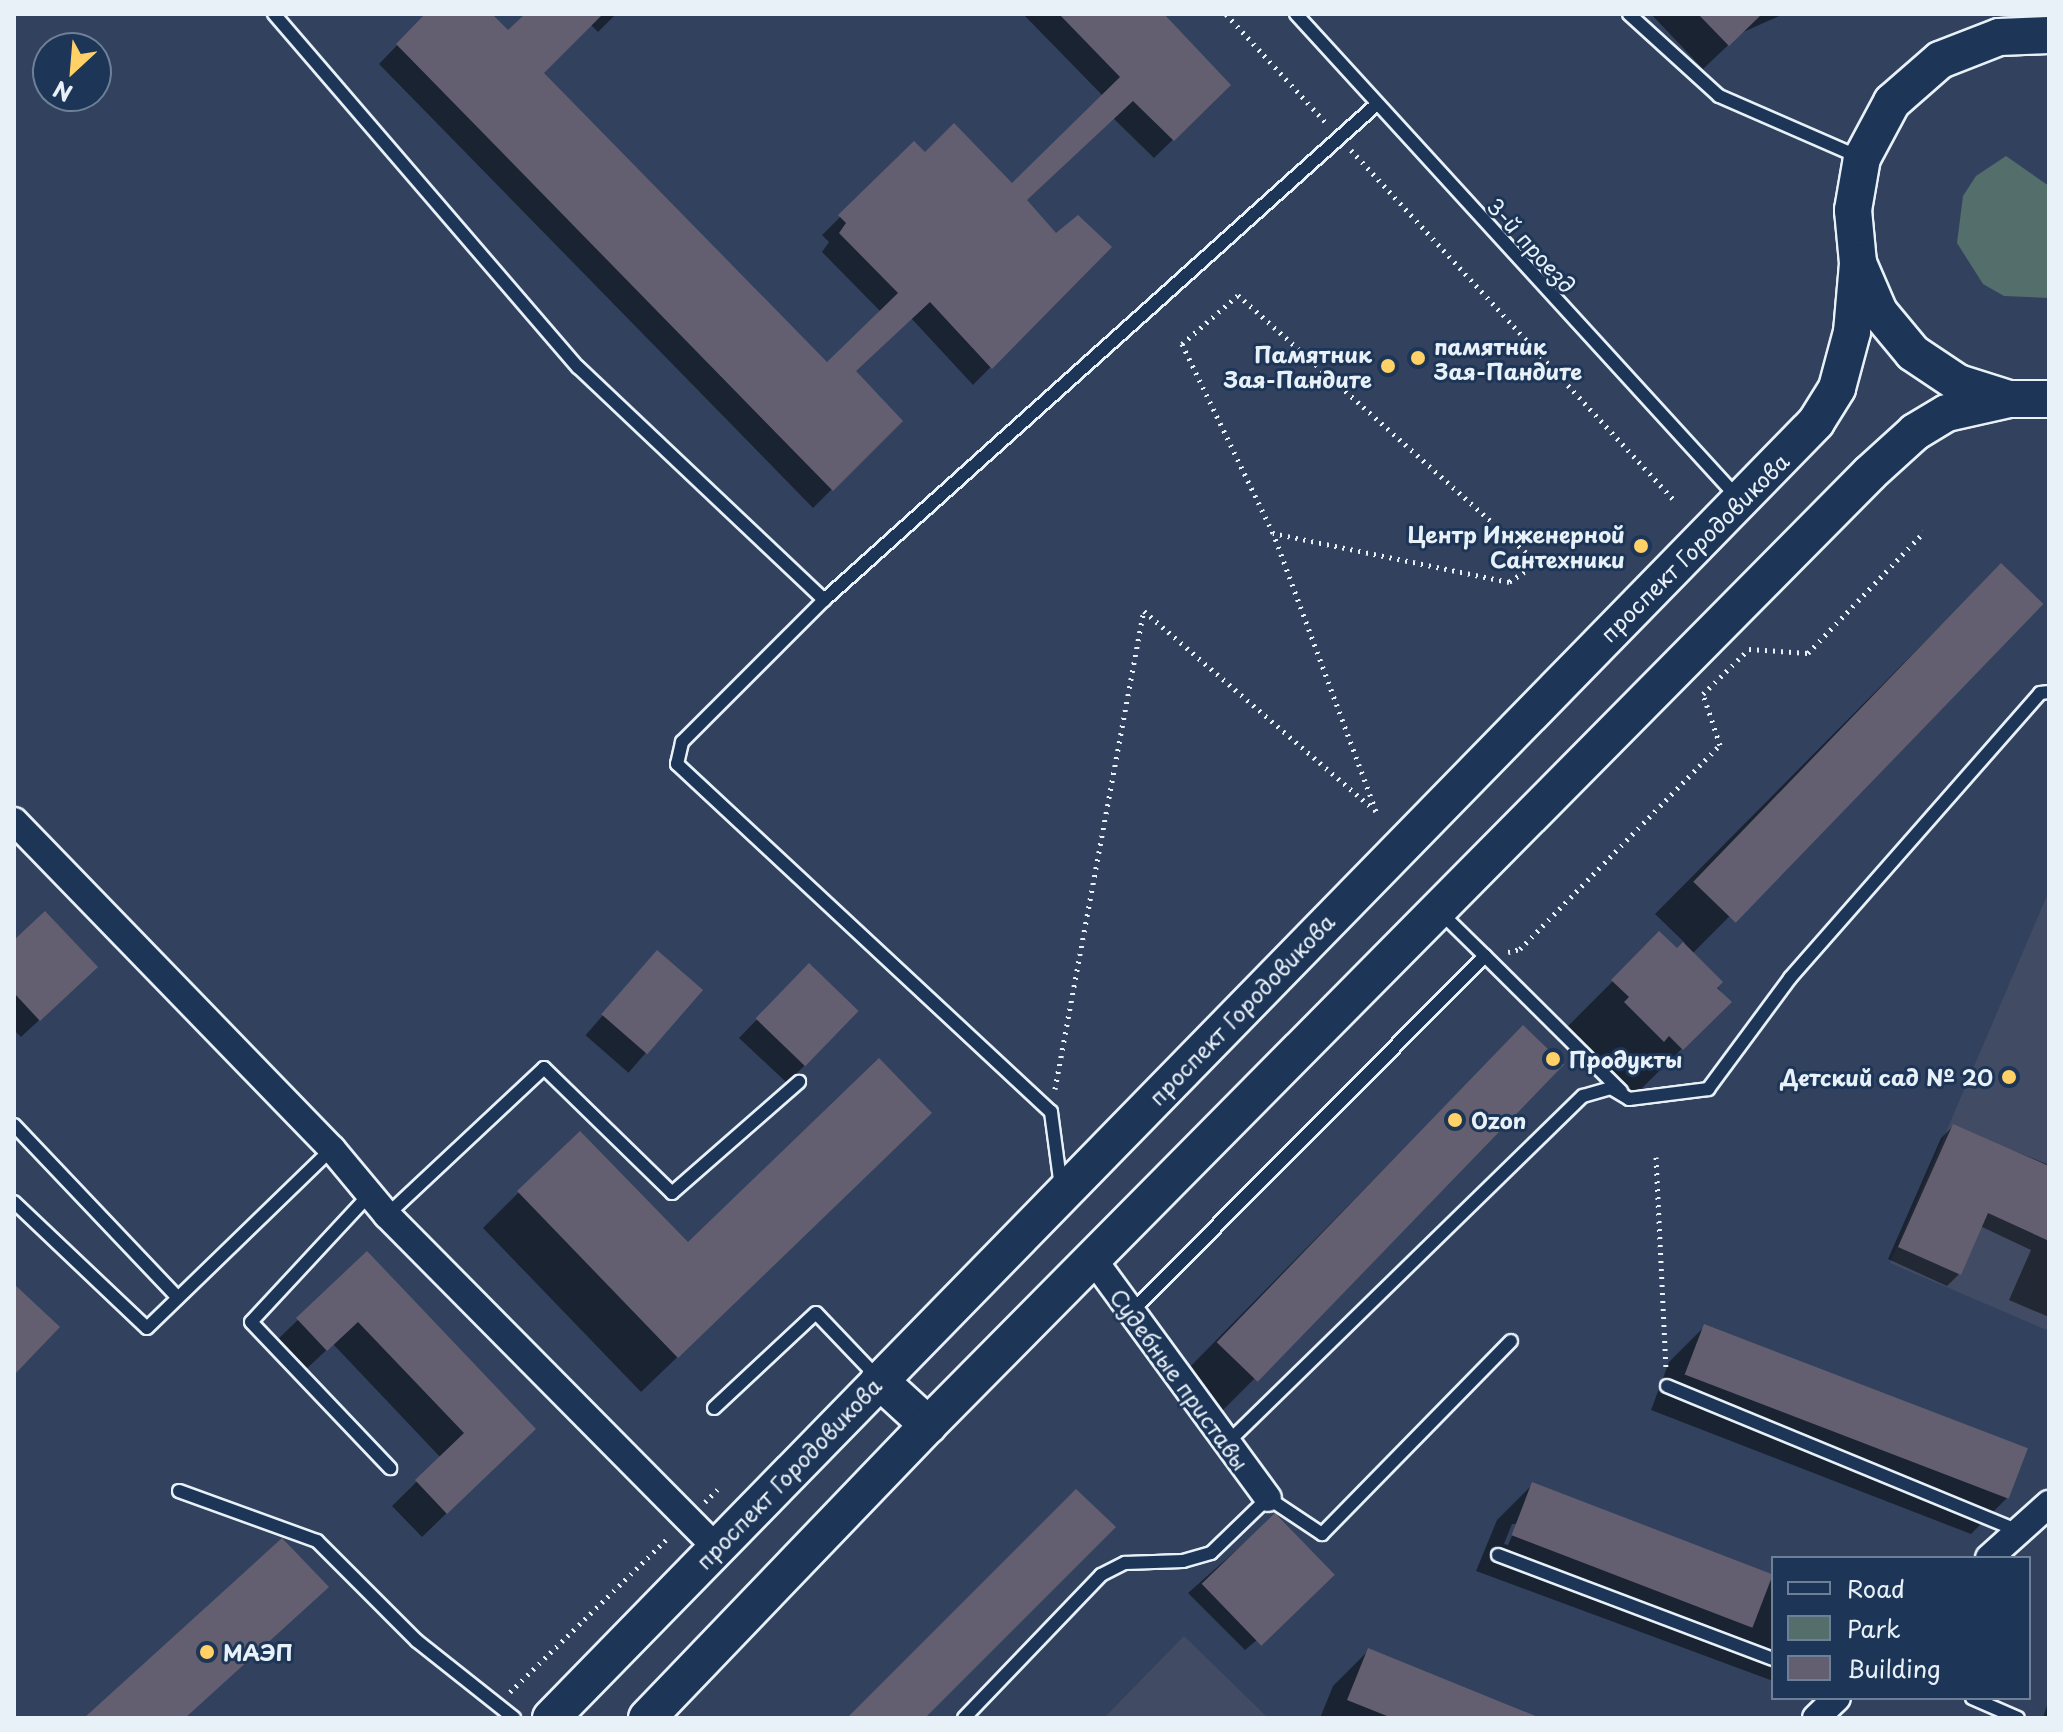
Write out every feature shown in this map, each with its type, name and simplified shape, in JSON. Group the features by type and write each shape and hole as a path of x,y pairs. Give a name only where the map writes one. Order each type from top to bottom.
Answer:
{"street":[{"path":"1984,14 1940,60 1892,102 1862,158 1853,210 1858,263 1879,312 1913,353 1958,383 2009,399"},
{"path":"1940,60 1999,37 2049,35"},
{"name":"проспект Городовикова","path":"570,1711 715,1547 1816,422 1837,388 1852,332 1858,263"},
{"path":"647,1718 928,1425 1439,911 1718,625 1915,432 1947,413 2009,399 2049,399"},
{"path":"14,821 332,1149 387,1215 715,1547"},
{"name":"Судебные приставы","path":"1093,1259 1268,1498"},
{"path":"879,1380 928,1425"},
{"path":"1991,1556 2049,1504"},
{"path":"1816,1718 1835,1700"}],"lane":[{"path":"274,14 578,367 824,600"},
{"name":"3-й проезд","path":"1296,14 1741,500"},
{"path":"1629,14 1719,96 1781,127 1862,158"},
{"path":"1062,1192 1051,1112 677,764 682,742 824,600 1377,104"},
{"path":"1227,1443 1583,1096 1611,1088 1629,1099 1708,1089 1790,978 2040,693 2049,692"},
{"path":"1439,911 1629,1099"},
{"path":"1131,1313 1485,956"},
{"path":"387,1215 544,1068 672,1193 799,1082"},
{"path":"14,1125 178,1298"},
{"path":"14,1202 147,1328 332,1149"},
{"path":"369,1195 251,1322 390,1468"},
{"path":"714,1408 816,1313 879,1380"},
{"path":"964,1718 1101,1575 1125,1563 1183,1561 1211,1553 1268,1498 1322,1534 1511,1341"},
{"path":"1667,1386 2019,1531"},
{"path":"179,1491 317,1541 417,1641 514,1718"},
{"path":"1498,1555 1771,1658"},
{"path":"1977,1700 2018,1718"}],"path":[{"path":"1226,14 1676,502"},
{"path":"1051,1112 1144,611 1376,811 1273,533 1182,344 1238,295 1538,563 1509,582 1273,533"},
{"path":"1485,956 1520,949 1720,745 1703,694 1749,649 1808,653 1924,532"},
{"path":"1656,1157 1667,1386"},
{"path":"497,1704 721,1486"}],"shaded area":[{"name":"Детский сад № 20","path":"2049,891 2049,1331 1890,1263"},
{"path":"1184,1636 1268,1718 1104,1718"}],"green space":[{"path":"2006,156 2049,186 2049,298 2004,296 1983,284 1957,243 1963,196 1976,176"}],"building":[{"path":"425,14 492,14 508,30 525,14 603,14 544,73 827,362 898,293 839,233 846,223 838,215 914,141 925,152 954,123 1012,183 1120,77 1059,14 1164,14 1231,85 1174,141 1133,101 1027,200 1056,233 1078,215 1112,247 992,369 930,302 856,371 903,421 833,491 396,44"},
{"path":"1698,14 1762,14 1729,46"},
{"path":"2001,563 2043,604 1736,923 1693,882"},
{"path":"45,911 98,967 40,1021 14,993 14,940"},
{"path":"1659,931 1677,948 1683,942 1723,982 1717,988 1732,1002 1683,1050 1669,1036 1664,1042 1624,1002 1629,997 1611,980"},
{"path":"657,950 703,990 647,1054 601,1014"},
{"path":"809,963 859,1011 805,1066 756,1018"},
{"path":"1523,1025 1564,1065 1258,1382 1217,1342"},
{"path":"879,1058 932,1113 678,1358 517,1191 580,1131 688,1242"},
{"name":"Детский сад № 20","path":"1953,1124 2049,1166 2049,1241 1988,1213 1961,1275 1898,1247"},
{"path":"367,1251 536,1429 447,1514 415,1480 464,1433 358,1322 327,1351 296,1318"},
{"path":"14,1284 60,1327 14,1375"},
{"path":"1704,1324 2028,1448 2009,1499 1685,1374"},
{"path":"1532,1482 1771,1574 1752,1628 1512,1535"},
{"path":"1076,1489 1116,1527 925,1718 847,1718"},
{"path":"1275,1513 1335,1575 1261,1646 1202,1584"},
{"name":"МАЭП","path":"282,1538 329,1587 185,1718 84,1718"},
{"path":"1368,1648 1538,1718 1392,1718 1347,1700"}],"place":[{"name":"памятник Зая-Пандите","path":"1418,358"},
{"name":"Памятник Зая-Пандите","path":"1388,366"},
{"name":"Центр Инженерной Сантехники","path":"1641,546"},
{"name":"Продукты","path":"1553,1059"},
{"name":"Детский сад № 20","path":"2009,1077"},
{"name":"Ozon","path":"1455,1120"},
{"name":"МАЭП","path":"207,1652"}]}
